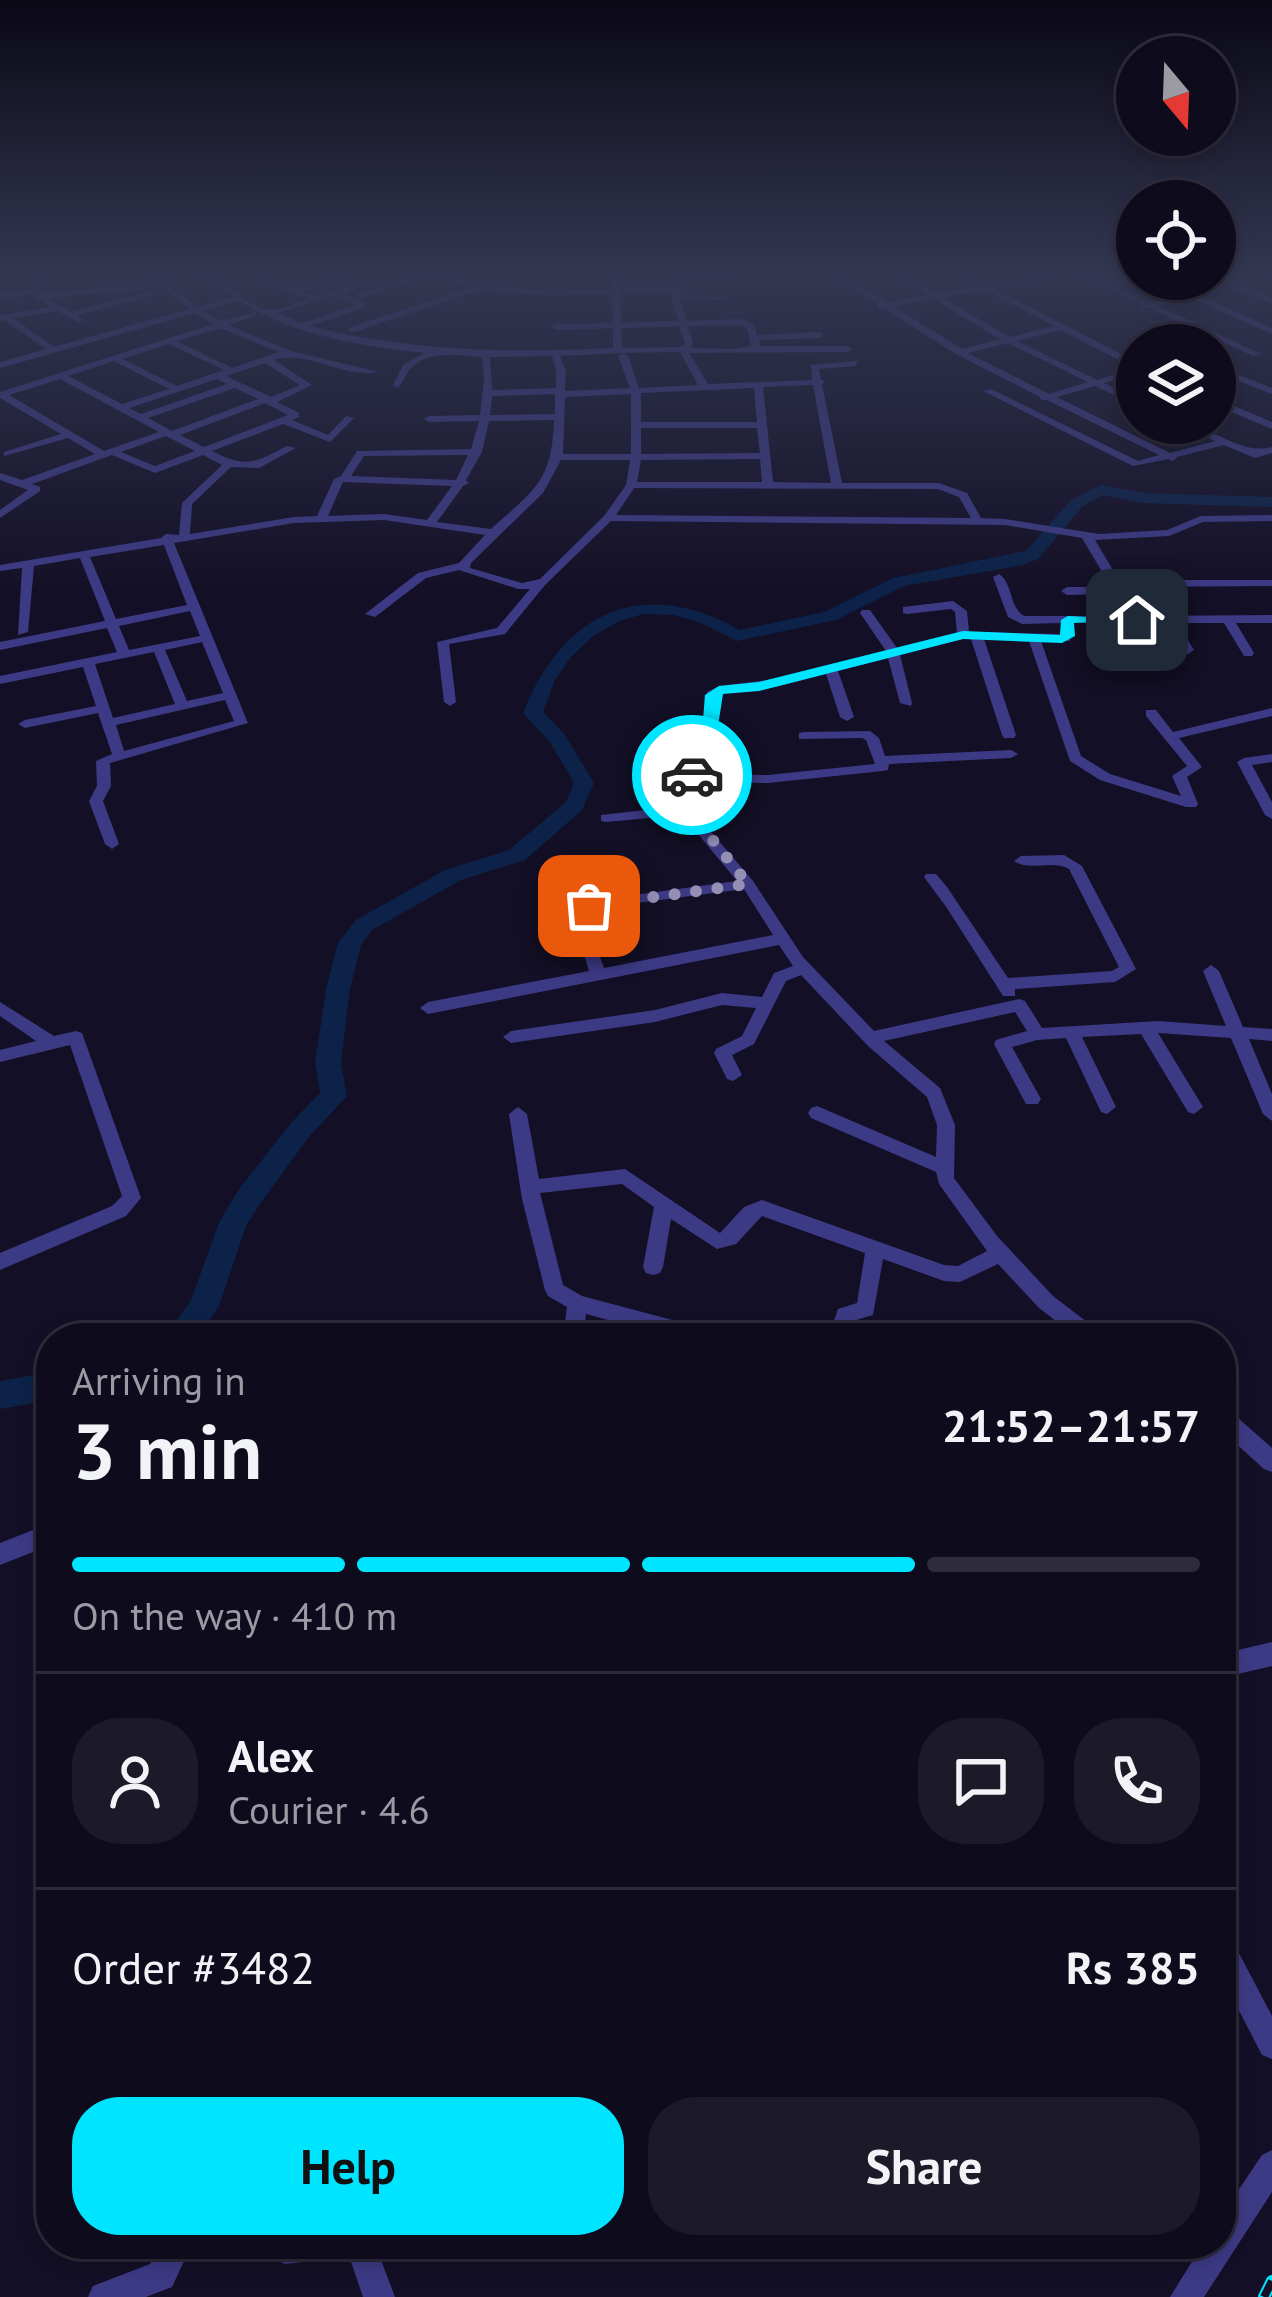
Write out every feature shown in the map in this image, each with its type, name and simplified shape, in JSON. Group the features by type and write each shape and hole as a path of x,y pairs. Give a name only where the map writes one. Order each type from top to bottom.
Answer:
{"street":[{"path":"1,395 48,380"},
{"path":"69,380 229,464 255,466 291,448"},
{"path":"159,380 176,389"},
{"path":"121,408 202,380"},
{"path":"1,395 68,435 148,470 296,413 228,380"},
{"path":"24,483 307,385 299,380"},
{"path":"398,385 400,380"},
{"path":"433,521 464,483 477,452 486,380"},
{"path":"371,614 422,575 463,566 539,491 558,457 559,380"},
{"path":"450,702 443,642 494,635 608,518 631,485 636,457 636,391 632,380"},
{"path":"699,380 705,388"},
{"path":"771,380 773,384"},
{"path":"1012,380 1173,458"},
{"path":"1088,380 1116,395"},
{"path":"1016,406 1103,380"},
{"path":"486,393 820,382 837,486"},
{"path":"139,418 236,384"},
{"path":"758,385 768,487"},
{"path":"988,391 1130,462 1173,458 1218,444"},
{"path":"1236,410 1272,426"},
{"path":"1099,423 1116,416"},
{"path":"429,419 557,417"},
{"path":"285,421 330,439 350,418"},
{"path":"636,425 762,424"},
{"path":"3,459 68,435"},
{"path":"1229,444 1255,455 1272,450"},
{"path":"345,478 362,453 477,452"},
{"path":"558,457 765,456"},
{"path":"184,535 187,502 229,464"},
{"path":"0,476 35,491 0,515"},
{"path":"321,518 335,480 464,483"},
{"path":"631,485 949,488 963,495 978,522"},
{"path":"0,568 166,537 321,518 433,521 493,533"},
{"path":"608,518 1018,523 1083,536 1159,535 1201,519 1265,518 1272,532"},
{"path":"1083,536 1137,620"},
{"path":"112,844 96,794 104,786 102,762 242,723 166,537"},
{"path":"83,554 124,654"},
{"path":"22,632 28,564"},
{"path":"463,566 469,574 539,585"},
{"path":"999,578 1016,618 1272,619"},
{"path":"1067,591 1272,583"},
{"path":"907,610 953,605 961,611 1009,735"},
{"path":"0,646 194,608"},
{"path":"866,613 893,652 906,703"},
{"path":"1228,619 1248,652"},
{"path":"1060,1323 953,1194 944,1168 946,1125 934,1093 870,1038 780,939 748,884 706,834 692,778 708,745 712,695 969,634 1066,638 1068,620"},
{"path":"1169,620 1188,650"},
{"path":"2,680 206,638"},
{"path":"1034,638 1078,761 1105,777 1191,803 1179,776 1196,767 1151,713"},
{"path":"158,647 182,706"},
{"path":"88,662 119,755"},
{"path":"830,667 847,717"},
{"path":"25,724 182,706 232,695"},
{"path":"1172,736 1272,712"},
{"path":"804,736 865,734 881,760"},
{"path":"881,760 1010,754"},
{"path":"1272,758 1244,762 1272,815"},
{"path":"692,778 755,779 877,770 881,760"},
{"path":"606,818 696,808"},
{"path":"1004,984 1115,976 1127,969 1075,866 1064,860 1021,861"},
{"path":"931,877 960,911 968,935 1037,1034"},
{"path":"589,906 748,884"},
{"path":"568,923 589,946 597,972"},
{"path":"428,1008 780,939"},
{"path":"733,1075 722,1053 748,1040 780,977 804,968"},
{"path":"1211,971 1234,1035 1272,1114"},
{"path":"511,1037 672,1013 722,999 764,1003"},
{"path":"870,1038 1018,1005"},
{"path":"0,1008 50,1042"},
{"path":"1146,1028 1195,1107"},
{"path":"1032,1100 1002,1043 1037,1034 1146,1028 1272,1035"},
{"path":"1071,1032 1107,1107"},
{"path":"0,1056 50,1042 78,1040 132,1201 0,1262"},
{"path":"518,1114 554,1290 577,1303 651,1323"},
{"path":"817,1114 944,1168"},
{"path":"531,1187 625,1176 716,1241 729,1238 751,1212 762,1208 819,1232 953,1275 1000,1254"},
{"path":"653,1267 664,1204"},
{"path":"843,1323 845,1315 866,1309 875,1247"},
{"path":"575,1323 577,1303"},
{"path":"1236,1430 1272,1462"},
{"path":"0,1554 36,1540"},
{"path":"1236,1662 1272,1654"},
{"path":"1236,1977 1272,2045"},
{"path":"1236,2221 1272,2165"},
{"path":"104,2297 161,2276 170,2259"},
{"path":"365,2259 379,2297"},
{"path":"1186,2297 1211,2259"}],"waterway":[{"path":"191,1323 204,1306 233,1223 247,1200 299,1131 334,1096 328,1063 350,943 364,925 453,875 517,855 575,805 584,783 558,739 533,713 546,680 564,653 587,632 613,617 643,609 674,609 705,618 737,636 830,616 899,582 1032,555 1077,503 1101,490 1143,498 1272,502"},
{"path":"0,1395 36,1389"}],"railway":[{"path":"1264,2297 1272,2281"}],"way so far":[{"path":"589,906 639,895 686,894 748,884 700,824 692,775"}],"route":[{"path":"692,775 708,745 710,703 719,690 759,686 963,635 1062,639 1068,636 1068,620 1137,620"}]}
